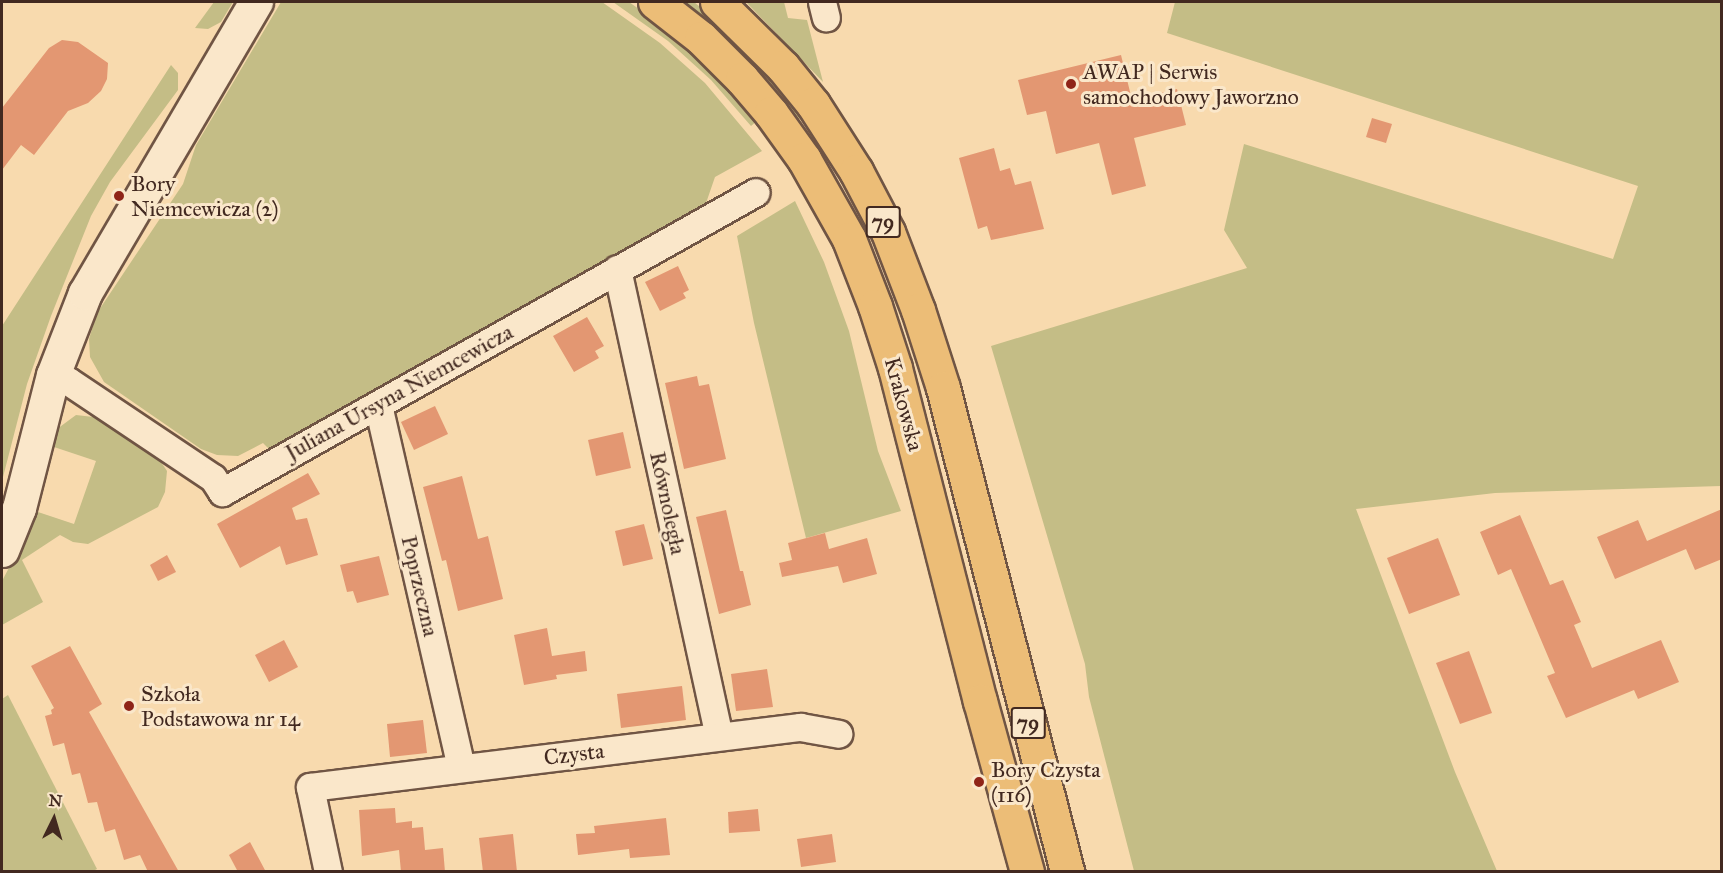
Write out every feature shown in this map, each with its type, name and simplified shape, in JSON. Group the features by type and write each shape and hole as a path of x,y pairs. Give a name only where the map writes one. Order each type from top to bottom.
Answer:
{"main road":[{"name":"Krakowska","path":"655,2 701,38 742,79 771,113 804,159 849,239 875,306 895,368 980,701 1027,872"},
{"name":"Krakowska","path":"717,2 783,67 813,104 856,171 888,232 918,310 942,388 1068,872"}],"street":[{"path":"2,550 19,508 53,375 93,277 256,2"},
{"name":"Juliana Ursyna Niemcewicza","path":"53,375 68,381 213,478 222,492 756,192"},
{"name":"Równoległa","path":"617,269 718,736"},
{"name":"Poprzeczna","path":"378,405 461,767"},
{"name":"Czysta","path":"328,872 310,787 800,727 838,734"}],"shaded area":[{"path":"214,2 233,2 221,22 208,29 195,28"},
{"path":"281,2 602,2 660,43 705,83 762,151 715,177 705,206 270,450 263,443 238,456 217,455 201,449 104,382 90,357 89,339 97,313 183,184 196,145"},
{"path":"613,2 629,2 674,34 723,79 758,120 751,126 711,80 668,41"},
{"path":"681,2 694,2 733,34 804,115 798,120 727,41"},
{"path":"746,2 784,2 788,18 807,20 823,82"},
{"path":"1175,2 1721,2 1721,486 1495,493 1356,509 1455,772 1497,871 1134,871 1089,697 1085,664 991,346 1247,268 1224,230 1244,144 1613,259 1638,186 1167,33"},
{"path":"171,65 178,73 178,90 110,182 91,216 27,384 2,481 2,326"},
{"path":"795,201 824,262 849,331 878,451 901,511 806,538 754,323 737,236"},
{"path":"76,415 102,418 157,456 167,471 165,492 158,507 88,544 73,542 60,535 22,560 43,602 2,625 2,581 21,545 32,510 74,524 96,461 54,447 57,429"},
{"path":"8,695 97,869 93,871 2,871 2,699"}],"building":[{"path":"62,40 78,42 108,63 107,79 101,91 88,103 68,111 34,155 21,145 2,170 2,108 49,48"},
{"path":"1121,55 1132,100 1177,89 1186,125 1134,138 1146,186 1112,195 1099,143 1056,154 1046,111 1027,115 1018,80"},
{"path":"1372,118 1392,124 1386,143 1366,137"},
{"path":"994,148 1000,171 1010,168 1015,185 1031,181 1044,229 991,240 987,226 978,229 959,158"},
{"path":"678,266 689,290 683,293 686,298 660,311 645,282"},
{"path":"587,317 604,346 595,351 599,358 574,372 553,336"},
{"path":"697,376 699,386 709,384 726,459 684,469 665,383"},
{"path":"435,406 448,434 414,450 401,422"},
{"path":"623,432 631,468 596,476 588,440"},
{"path":"308,473 320,494 292,508 296,520 307,518 318,555 286,565 280,546 240,568 217,524"},
{"path":"462,476 478,539 488,536 503,599 458,611 446,560 442,561 423,487"},
{"path":"1722,509 1722,559 1695,570 1686,549 1615,579 1597,537 1638,520 1647,541"},
{"path":"726,510 740,571 743,571 751,605 719,614 696,517"},
{"path":"1520,515 1550,585 1563,580 1581,622 1574,625 1592,668 1661,640 1679,682 1638,699 1634,690 1566,718 1547,676 1555,673 1511,569 1498,575 1480,532"},
{"path":"644,524 653,559 623,566 615,531"},
{"path":"825,533 829,549 867,538 877,574 843,583 838,566 782,577 779,563 792,560 788,543"},
{"path":"1438,538 1460,595 1409,614 1387,558"},
{"path":"167,555 176,572 158,581 150,565"},
{"path":"379,556 389,595 357,603 353,591 347,592 340,565"},
{"path":"547,628 552,656 585,651 587,671 556,675 557,679 524,685 514,635"},
{"path":"284,640 298,667 269,682 255,655"},
{"path":"70,646 102,704 89,712 179,872 148,872 140,855 124,860 115,829 105,832 97,802 88,803 80,773 72,775 64,743 53,746 45,716 52,714 51,710 54,708 31,666"},
{"path":"1469,651 1492,713 1460,724 1436,663"},
{"path":"767,669 773,707 736,711 731,674"},
{"path":"682,686 686,720 621,728 617,694"},
{"path":"423,720 427,753 390,757 387,724"},
{"path":"395,808 396,823 412,821 412,828 423,827 425,850 443,848 445,872 401,872 399,850 362,856 359,810"},
{"path":"758,809 760,831 729,833 728,812"},
{"path":"666,818 670,855 630,858 629,849 578,855 576,834 595,833 594,826"},
{"path":"513,834 517,872 483,872 479,838"},
{"path":"832,834 836,862 801,867 797,839"},
{"path":"250,842 266,872 238,872 229,855"}],"place":[{"name":"AWAP | Serwis samochodowy Jaworzno","path":"1071,84"},
{"name":"Bory Niemcewicza (2)","path":"119,196"},
{"name":"Szkoła Podstawowa nr 14","path":"129,706"},
{"name":"Bory Czysta (116)","path":"979,782"}]}
